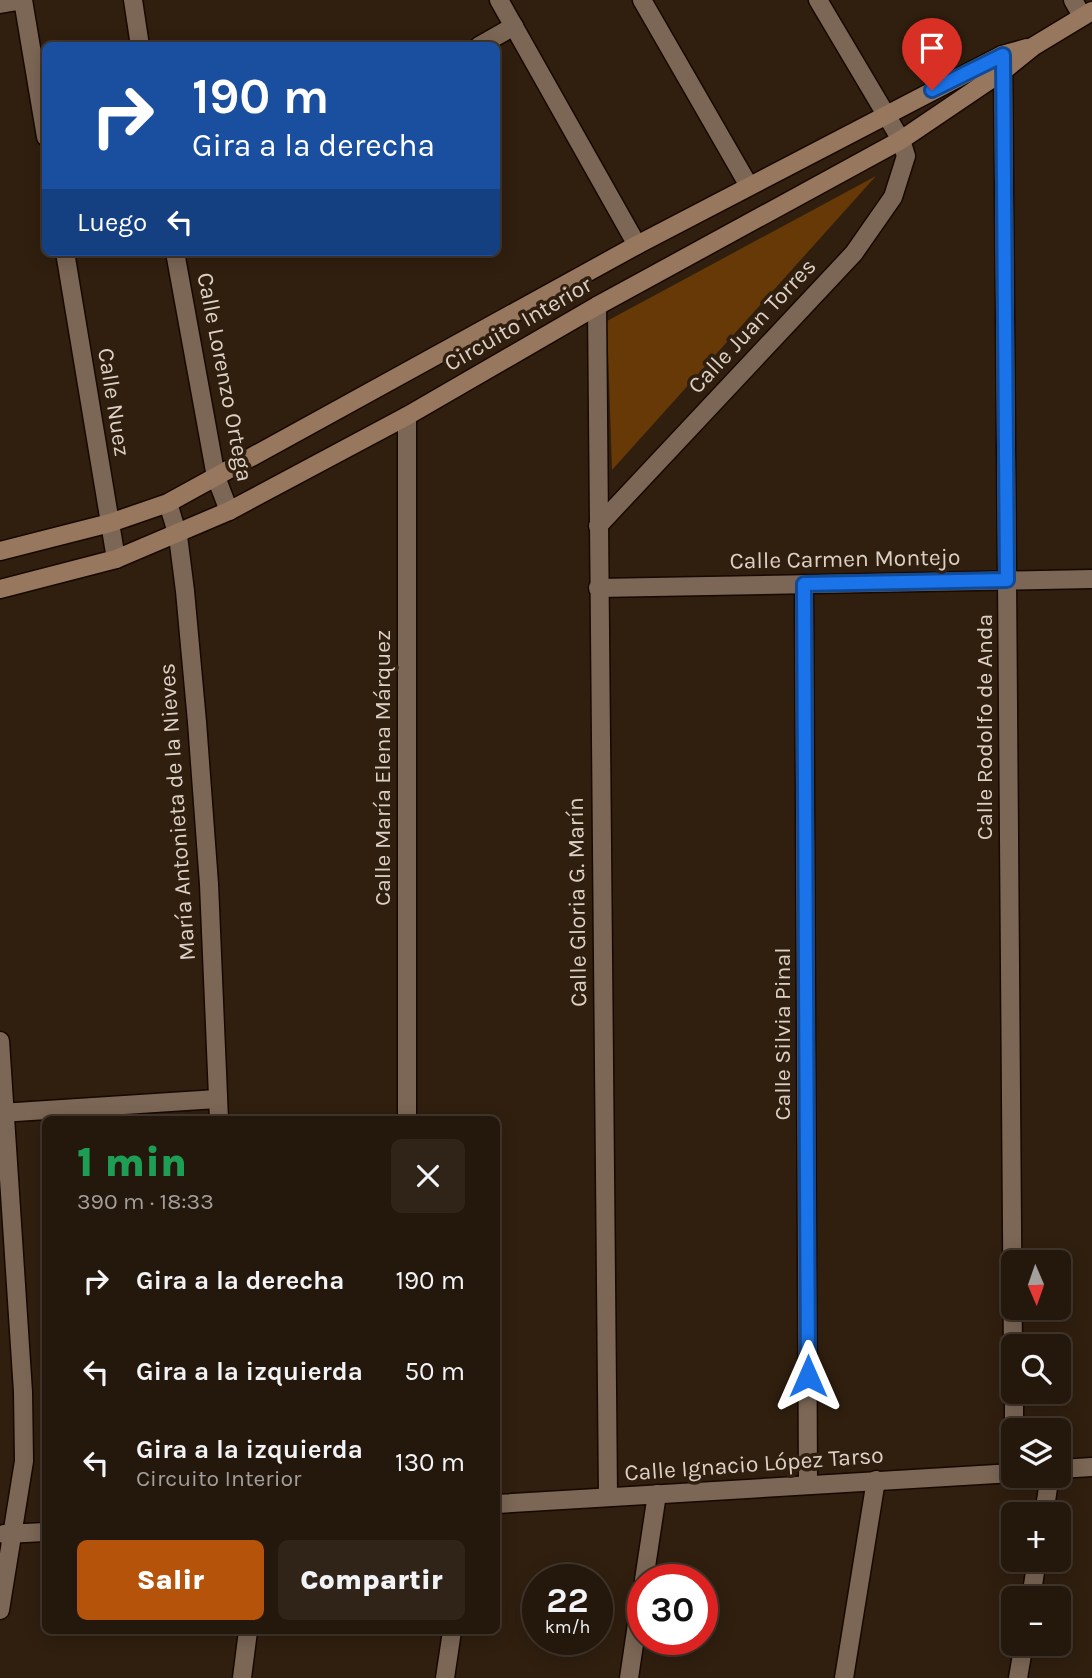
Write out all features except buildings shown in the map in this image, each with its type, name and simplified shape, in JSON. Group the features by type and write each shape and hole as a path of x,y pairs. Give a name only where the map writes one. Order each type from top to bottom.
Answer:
{"main road":[{"name":"Circuito Interior","path":"0,551 110,523 168,503 637,245 886,114 1003,63 1087,13"},
{"name":"Circuito Interior","path":"0,589 116,559 178,536 229,511 407,416 597,306 901,140 1003,63"}],"street":[{"path":"0,4 23,0 42,113"},
{"path":"499,0 637,245"},
{"path":"642,0 749,186"},
{"path":"818,0 901,140"},
{"path":"1073,0 1087,13"},
{"path":"139,3 140,42"},
{"path":"487,42 514,26"},
{"name":"Calle Rodolfo de Anda","path":"1003,63 1013,1334"},
{"name":"Calle Juan Torres","path":"598,526 855,253 892,197 906,156 901,140"},
{"name":"Calle Nuez","path":"66,256 116,559"},
{"name":"Calle Lorenzo Ortega","path":"177,256 216,477 229,511"},
{"name":"Calle Gloria G. Marín","path":"597,306 608,1497"},
{"name":"Calle María Elena Márquez","path":"407,416 407,1116"},
{"name":"María Antonieta de la Nieves","path":"168,503 178,536 209,884 219,1116"},
{"name":"Calle Carmen Montejo","path":"598,587 1092,579"},
{"name":"Calle Silvia Pinal","path":"804,584 808,1485"},
{"path":"0,1041 2,1113 23,1392 24,1461 6,1534 0,1610"},
{"path":"2,1113 217,1099"},
{"path":"1071,1468 1092,1467"},
{"name":"Calle Ignacio López Tarso","path":"500,1504 1001,1473"},
{"path":"844,1678 876,1480"},
{"path":"646,1564 657,1494"},
{"path":"6,1534 42,1532"},
{"path":"242,1678 248,1634"},
{"path":"445,1678 452,1634"},
{"path":"629,1678 632,1655"},
{"path":"1018,1678 1022,1656"}],"shaded area":[{"path":"876,176 612,470 607,321"}],"route":[{"path":"808,1376 804,584 1007,580 1003,55 932,90"}]}
